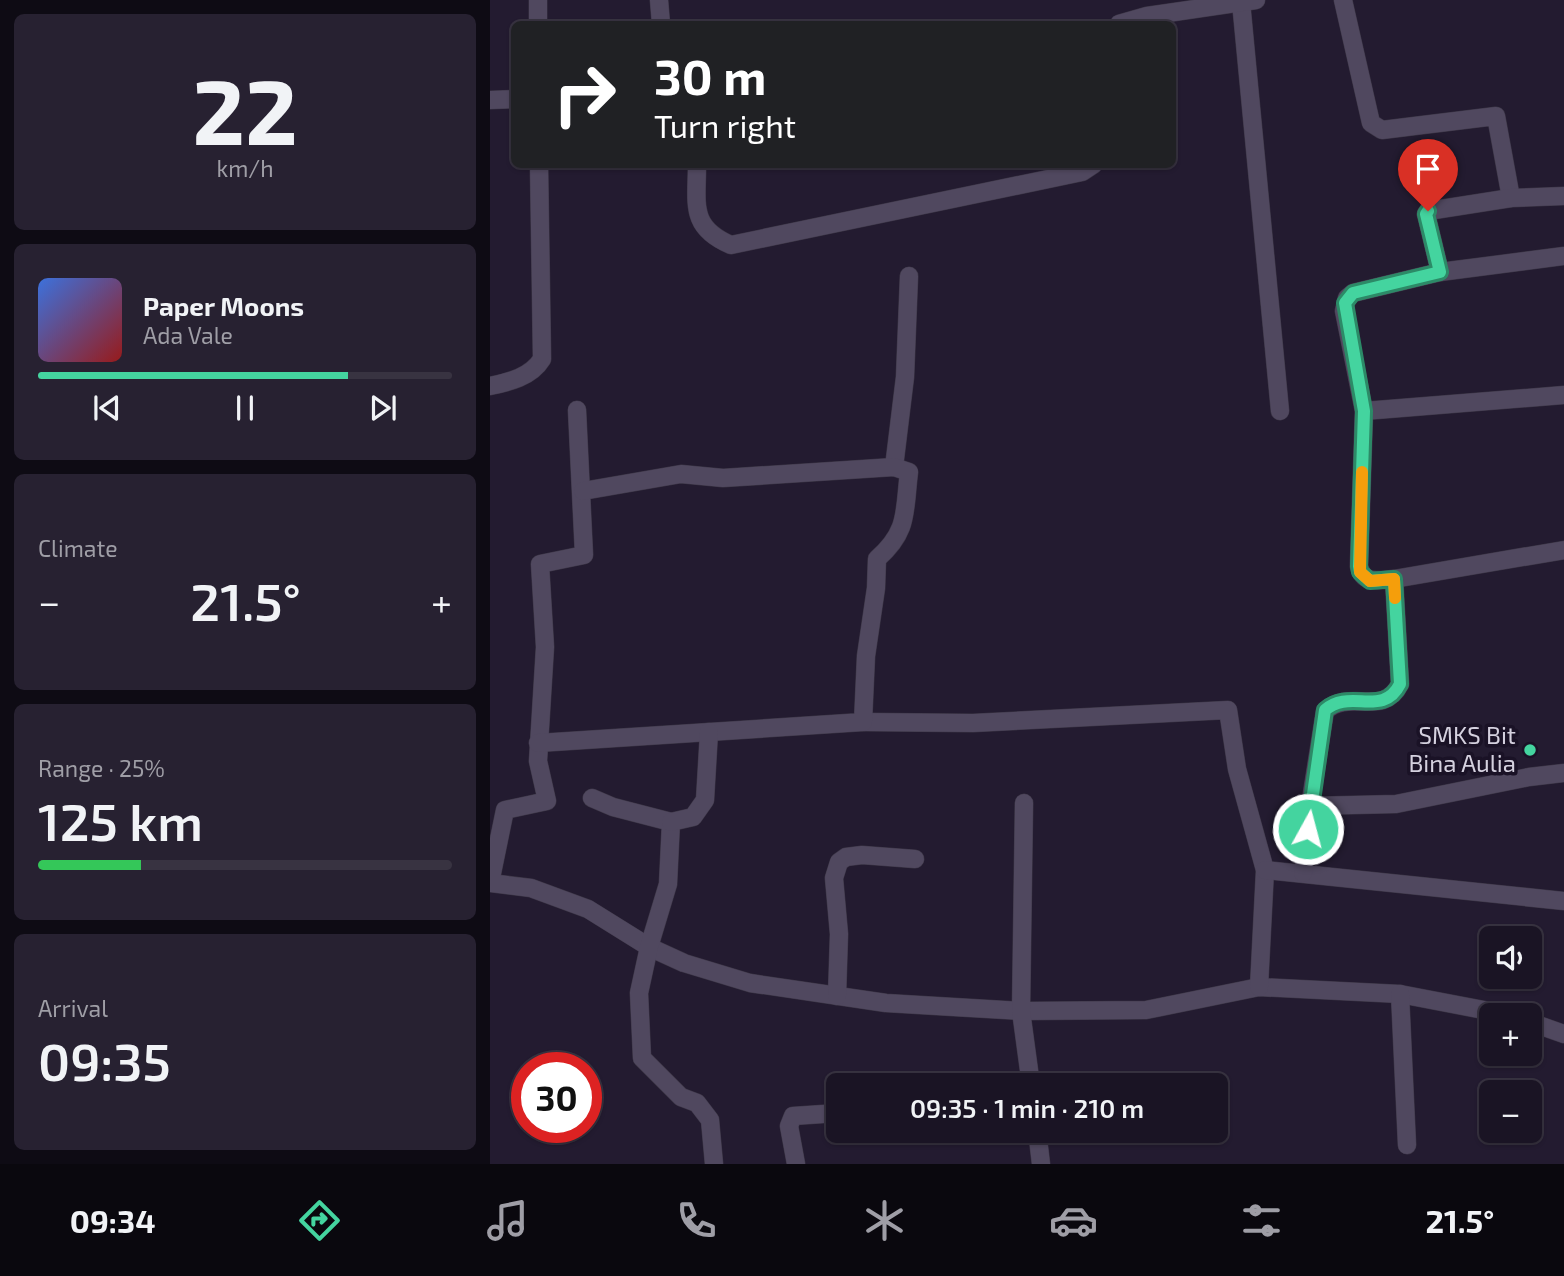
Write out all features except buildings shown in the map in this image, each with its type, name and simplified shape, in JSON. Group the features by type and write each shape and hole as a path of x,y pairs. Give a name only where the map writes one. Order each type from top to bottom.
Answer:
{"street":[{"path":"538,0 538,21"},
{"path":"659,0 661,21"},
{"path":"1343,0 1371,123 1382,130 1496,116 1511,198"},
{"path":"1129,21 1146,16 1248,1 1280,411"},
{"path":"490,100 511,99"},
{"path":"490,386 515,381 538,365 542,359 539,168"},
{"path":"697,168 698,216 710,234 731,246 1082,172 1088,168"},
{"path":"1440,272 1426,214 1428,211 1511,198 1564,196"},
{"path":"1564,256 1440,272 1353,293 1347,298 1344,311 1364,411 1360,572 1370,581 1394,579 1564,550"},
{"path":"894,467 905,377 909,276"},
{"path":"1364,411 1564,395"},
{"path":"577,410 584,555 540,564 545,647 538,761 547,802 505,810 490,883 531,888 588,909 649,947 684,963 750,983 886,1003 1021,1011 1146,1010 1259,987 1400,994 1479,1009"},
{"path":"583,491 681,474 723,478 894,467 909,472 903,524 896,542 877,559 876,589 866,656 863,722"},
{"path":"1303,873 1325,710 1341,701 1386,701 1394,695 1400,684 1394,579"},
{"path":"538,743 863,722 973,723 1228,710 1237,769 1265,870 1259,987"},
{"path":"592,798 613,807 671,822 693,817 705,800 709,732"},
{"path":"1310,806 1396,804 1529,777 1564,773"},
{"path":"1024,803 1021,1011 1029,1073"},
{"path":"671,822 668,884 649,947 639,993 642,1058 681,1097 697,1103 710,1120 714,1164"},
{"path":"837,996 839,934 834,878 839,862 846,857 862,855 915,859"},
{"path":"1265,870 1564,901"},
{"path":"1400,994 1407,1145"},
{"path":"1542,1026 1564,1034"},
{"path":"796,1164 789,1126 793,1116 826,1114"},
{"path":"1039,1143 1041,1164"}],"slow traffic":[{"path":"1362,472 1360,572 1370,581 1394,579 1395,598"}],"place":[{"name":"SMKS Bit Bina Aulia","path":"1530,750"}],"route":[{"path":"1308,829 1325,710 1341,701 1386,701 1394,695 1400,684 1394,579 1370,581 1364,578 1359,566 1364,411 1344,311 1345,303 1353,293 1440,272 1426,214 1428,211"}]}
